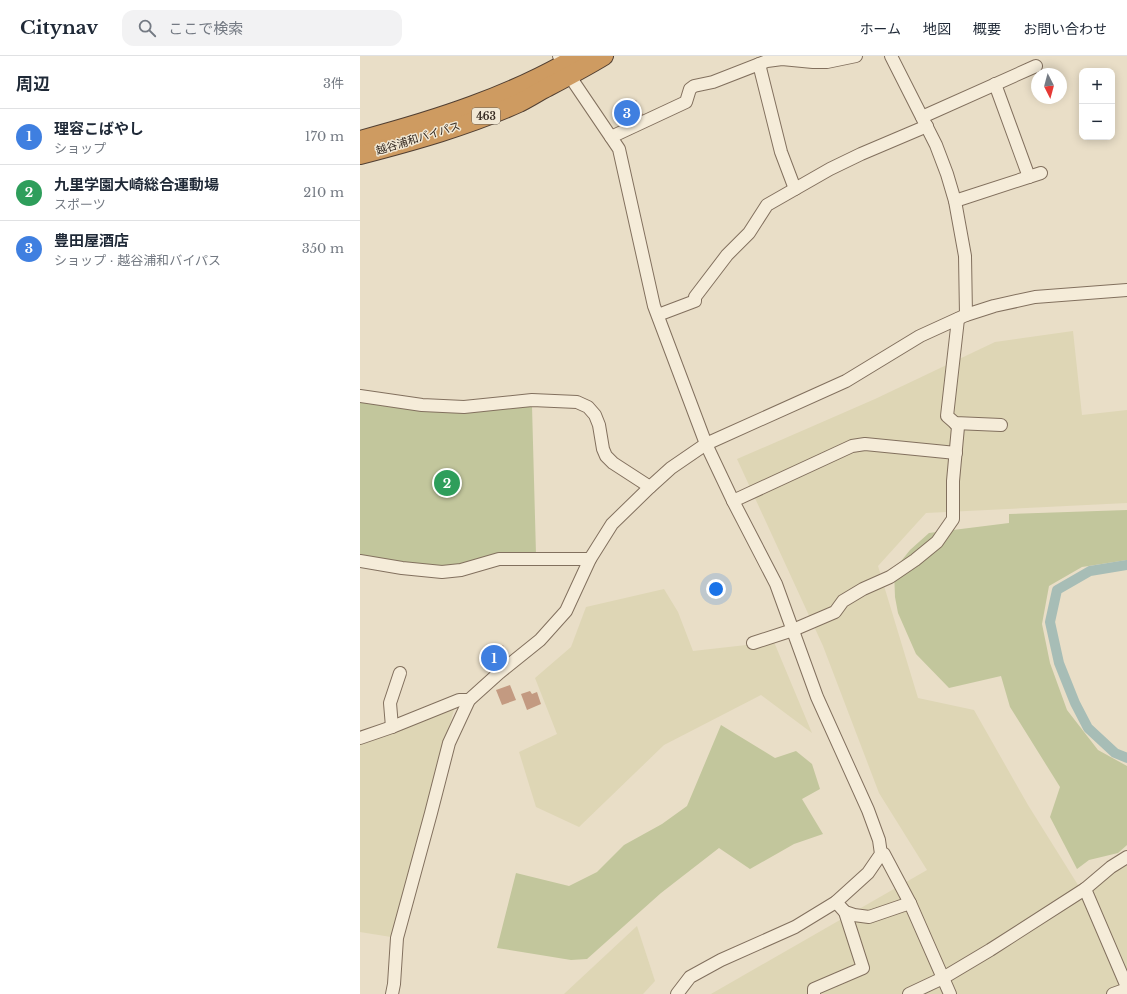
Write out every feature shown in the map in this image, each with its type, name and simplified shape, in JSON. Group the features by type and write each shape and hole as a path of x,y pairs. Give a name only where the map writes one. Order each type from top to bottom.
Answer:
{"highway":[{"name":"越谷浦和バイパス","path":"360,140 398,130 457,111 511,90 568,63 604,56"},
{"name":"越谷浦和バイパス","path":"360,155 409,142 477,119 520,102 568,63"}],"street":[{"path":"611,137 686,102 690,89 694,86 713,82 765,60 782,59 827,62 856,56"},
{"path":"753,643 793,630 835,612 843,601 863,589 890,577 915,560 937,542 953,519 953,481 958,428 947,416 962,317 965,256 955,202 947,174 936,145 891,56"},
{"path":"765,60 781,152 795,189"},
{"path":"568,63 575,84 619,149 654,306 706,444 733,501 776,584 817,697 868,810 879,840 881,854 868,873 836,902 795,927 720,960 690,976 677,994"},
{"path":"658,315 695,301 695,297 727,255 749,233 768,205 830,169 995,84 1036,66"},
{"path":"995,84 1029,177"},
{"path":"955,202 1041,173"},
{"path":"392,994 399,930 432,813 449,743 469,700 499,673 540,640 566,611 590,559 612,524 650,486 671,468 706,444 846,381 920,336 962,317 994,306 1035,297 1127,290"},
{"path":"360,396 422,405 464,406 532,400 577,402 588,407 595,415 599,425 603,449 606,456 613,463 650,486"},
{"path":"955,423 1001,425"},
{"path":"733,501 852,446 865,444 956,453"},
{"path":"360,561 402,568 442,572 461,570 498,559 590,559"},
{"path":"392,727 390,703 400,673"},
{"path":"360,738 459,700 469,700"},
{"path":"881,854 884,854 910,903 950,994"},
{"path":"909,994 944,978 990,950 1085,889 1127,857"},
{"path":"1085,889 1127,988 1113,994"},
{"path":"836,902 845,912 854,916 869,917 910,903"},
{"path":"814,994 814,989 863,968 845,912"}],"shaded area":[{"path":"1073,331 1082,415 1127,410 1127,503 926,513 878,566 918,698 974,710 1028,805 1078,885 1127,865 1127,994 711,994 927,870 879,793 823,646 737,459 875,399 995,342"},
{"path":"664,589 678,612 693,651 774,642 812,733 761,695 664,745 579,827 536,807 519,752 557,734 535,678 571,647 586,607"},
{"path":"455,706 391,937 360,932 360,743"},
{"path":"637,926 655,981 643,994 564,994"}],"green space":[{"path":"360,402 466,412 532,406 536,554 444,567 388,561 360,555"},
{"path":"1127,510 1127,560 1082,567 1049,586 1042,624 1050,663 1067,710 1098,750 1127,766 1127,845 1118,853 1089,860 1077,869 1050,817 1060,787 1010,707 1001,676 949,688 916,654 898,613 895,597 894,570 910,550 929,533 1009,523 1009,514"},
{"path":"721,725 775,758 796,751 812,764 820,789 802,799 823,834 794,844 750,869 719,848 661,893 587,959 571,960 497,948 516,873 569,886 597,872 624,845 662,824 687,806"}],"building":[{"path":"636,100 645,119 639,122 637,117 619,125 612,111"},
{"path":"492,645 494,649 503,645 509,658 492,665 485,648"},
{"path":"510,685 516,700 502,705 496,690"},
{"path":"530,691 532,694 537,692 541,704 527,710 521,694"}],"waterway":[{"path":"1127,565 1090,571 1057,590 1050,622 1059,663 1075,703 1088,728 1115,753 1127,758"}],"place":[{"name":"豊田屋酒店","path":"627,113"},
{"name":"九里学園大崎総合運動場","path":"447,483"},
{"name":"理容こばやし","path":"494,658"}]}
